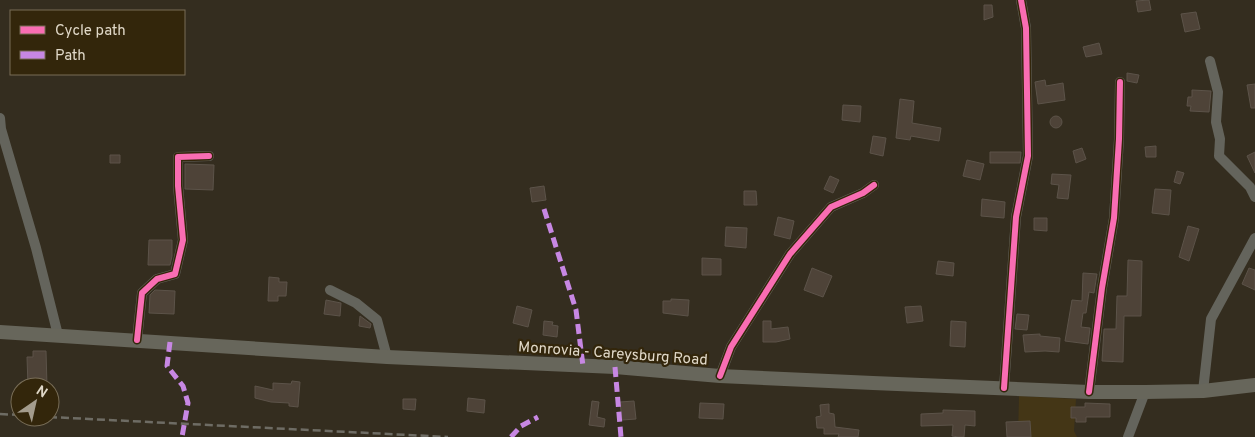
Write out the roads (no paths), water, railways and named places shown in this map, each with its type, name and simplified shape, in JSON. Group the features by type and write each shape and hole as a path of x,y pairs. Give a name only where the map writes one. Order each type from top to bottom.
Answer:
{"main road":[{"name":"Monrovia - Careysburg Road","path":"0,332 387,357 615,367 720,376 1089,392 1203,391 1255,385"}],"street":[{"path":"1004,388 1016,217 1028,156 1026,28 1021,0"},
{"path":"1210,61 1218,92 1216,122 1220,139 1219,156 1250,187 1255,197"},
{"path":"1089,392 1100,297 1114,218 1119,139 1120,82"},
{"path":"0,118 1,129 36,248 58,335"},
{"path":"137,340 142,293 156,279 174,274 183,240 178,186 178,157 209,156"},
{"path":"720,376 731,347 790,254 831,208 863,193 874,185"},
{"path":"1203,391 1211,319 1255,238"},
{"path":"330,290 356,303 377,320 387,357"},
{"path":"1128,437 1145,392"}],"railway":[{"path":"0,414 10,414"},
{"path":"60,418 448,437"}]}
